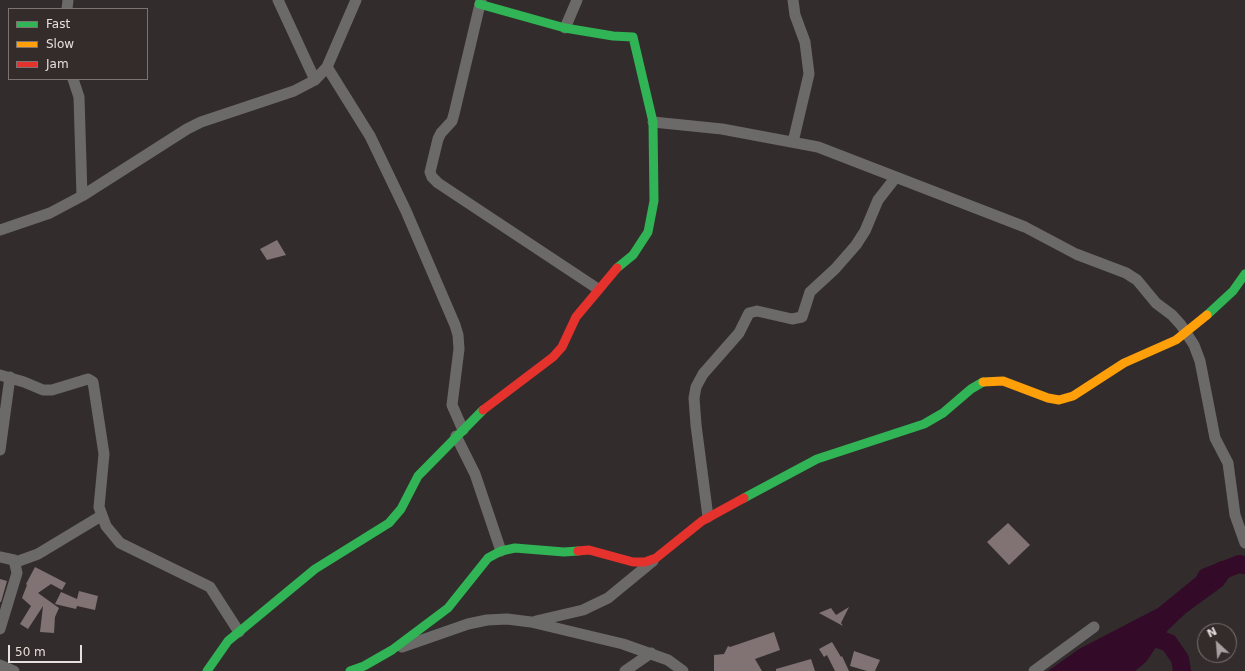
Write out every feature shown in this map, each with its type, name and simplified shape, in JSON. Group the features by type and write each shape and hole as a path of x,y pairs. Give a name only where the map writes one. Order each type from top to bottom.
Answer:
{"street":[{"path":"278,0 315,80"},
{"path":"0,230 50,213 82,196 187,129 201,122 294,91 315,80 327,67 356,0"},
{"path":"565,28 577,0"},
{"path":"793,0 795,14 805,42 809,74 793,142"},
{"path":"207,671 228,641 315,569 390,523 401,509 418,476 459,433 488,406 553,357 562,347 576,317 611,274 633,255 648,232 654,201 653,122 636,41 633,37 613,36 565,28 480,2 474,34 464,68 454,114 452,121 441,133 438,139 430,172 432,177 438,183 598,289"},
{"path":"327,67 370,136 406,211 455,325 458,335 459,349 452,405 459,433 475,474 500,551"},
{"path":"73,80 79,97 82,196"},
{"path":"653,122 717,128 818,146 1025,226 1076,254 1126,273 1137,280 1156,303 1172,315 1187,333 1200,361 1215,438 1228,463 1235,516 1245,543"},
{"path":"708,517 696,426 694,398 696,387 703,374 739,333 749,313 757,311 792,318 802,317 810,292 835,269 856,245 865,231 878,200 896,177"},
{"path":"532,622 583,610 608,598 690,529 708,517 817,459 924,424 943,413 972,389 985,381 1003,381 1048,398 1059,400 1073,396 1124,363 1164,347 1187,333 1233,291 1245,274"},
{"path":"0,450 5,376 43,390 52,390 88,379 93,382 104,454 99,507 101,516 106,526 120,543 210,587 239,632"},
{"path":"0,556 16,562 38,554 101,516"},
{"path":"350,671 364,666 392,650 448,608 488,558 500,551 515,548 564,552 589,550 633,562 646,562 656,558"},
{"path":"0,628 17,573 16,562"},
{"path":"392,650 468,624 487,620 507,620 532,622 623,644 668,660 683,671"},
{"path":"1034,671 1094,627"},
{"path":"625,671 651,653"},
{"path":"0,665 14,671"}],"shaded area":[{"path":"1221,561 1226,563 1232,573 1223,586 1186,613 1168,630 1146,662 1135,671 1048,671 1079,649 1158,608 1207,568"}],"building":[{"path":"277,240 286,255 267,260 260,249"},
{"path":"1008,523 1030,545 1009,565 987,542"},
{"path":"35,567 66,583 62,590 51,584 38,593 59,608 55,617 54,633 40,632 43,606 28,629 20,624 31,606 22,598 27,585 26,584"},
{"path":"0,579 7,581 1,602 0,602"},
{"path":"79,591 98,596 95,610 77,606 76,609 55,604 61,592 77,599"},
{"path":"849,607 841,623 843,626 819,613 831,608 836,615"},
{"path":"774,632 780,650 755,659 762,671 714,671 714,655 724,654 728,646 730,647"},
{"path":"832,642 841,657 842,656 849,671 835,671 827,655 824,657 819,649"},
{"path":"854,651 880,660 875,671 867,671 850,666"},
{"path":"811,659 815,671 776,671 776,669"}],"waterway":[{"path":"1206,577 1239,564 1245,565"},
{"path":"1139,629 1147,635 1169,643 1180,659 1182,671"}],"traffic: fast":[{"path":"479,4 565,28 613,36 633,37 653,122 654,201 648,232 633,255 617,268"},
{"path":"1207,315 1233,291 1245,274"},
{"path":"744,498 817,459 924,424 943,413 971,389 983,382"},
{"path":"207,671 228,641 315,569 389,523 401,509 418,476 483,410"},
{"path":"350,671 364,666 392,650 448,608 488,558 501,551 515,548 564,552 578,551"}],"traffic: slow":[{"path":"983,382 1003,381 1048,398 1059,400 1073,396 1124,363 1176,340 1207,315"}],"traffic: jam":[{"path":"483,410 553,357 562,347 576,317 617,268"},
{"path":"578,551 589,550 633,562 645,562 656,558 702,521 744,498"}]}
